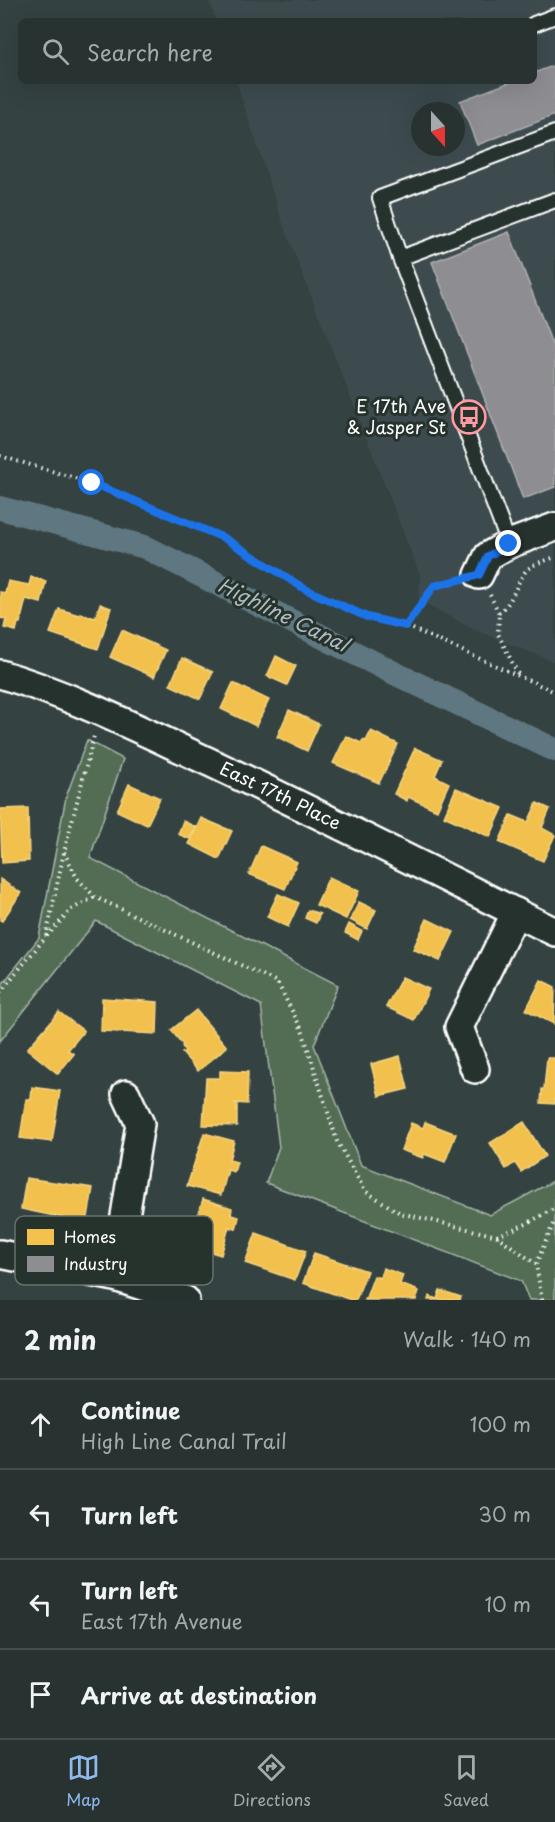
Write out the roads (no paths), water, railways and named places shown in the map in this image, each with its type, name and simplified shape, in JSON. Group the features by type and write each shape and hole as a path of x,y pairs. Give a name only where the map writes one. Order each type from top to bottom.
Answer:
{"street":[{"path":"479,575 488,556 509,544 555,527"},
{"name":"East 17th Place","path":"0,674 25,681 100,712 297,803 555,932"},
{"path":"475,1070 459,1026 516,912"},
{"path":"125,1216 140,1124 126,1094"},
{"path":"0,1254 15,1257"},
{"path":"139,1285 185,1300"}],"lane":[{"path":"537,23 555,16"},
{"path":"509,544 400,258 380,198 555,134"},
{"path":"400,258 555,200"}],"waterway":[{"name":"Highline Canal","path":"0,508 145,547 392,672 555,750"}],"place":[{"name":"E 17th Ave & Jasper St","path":"469,417"}]}
